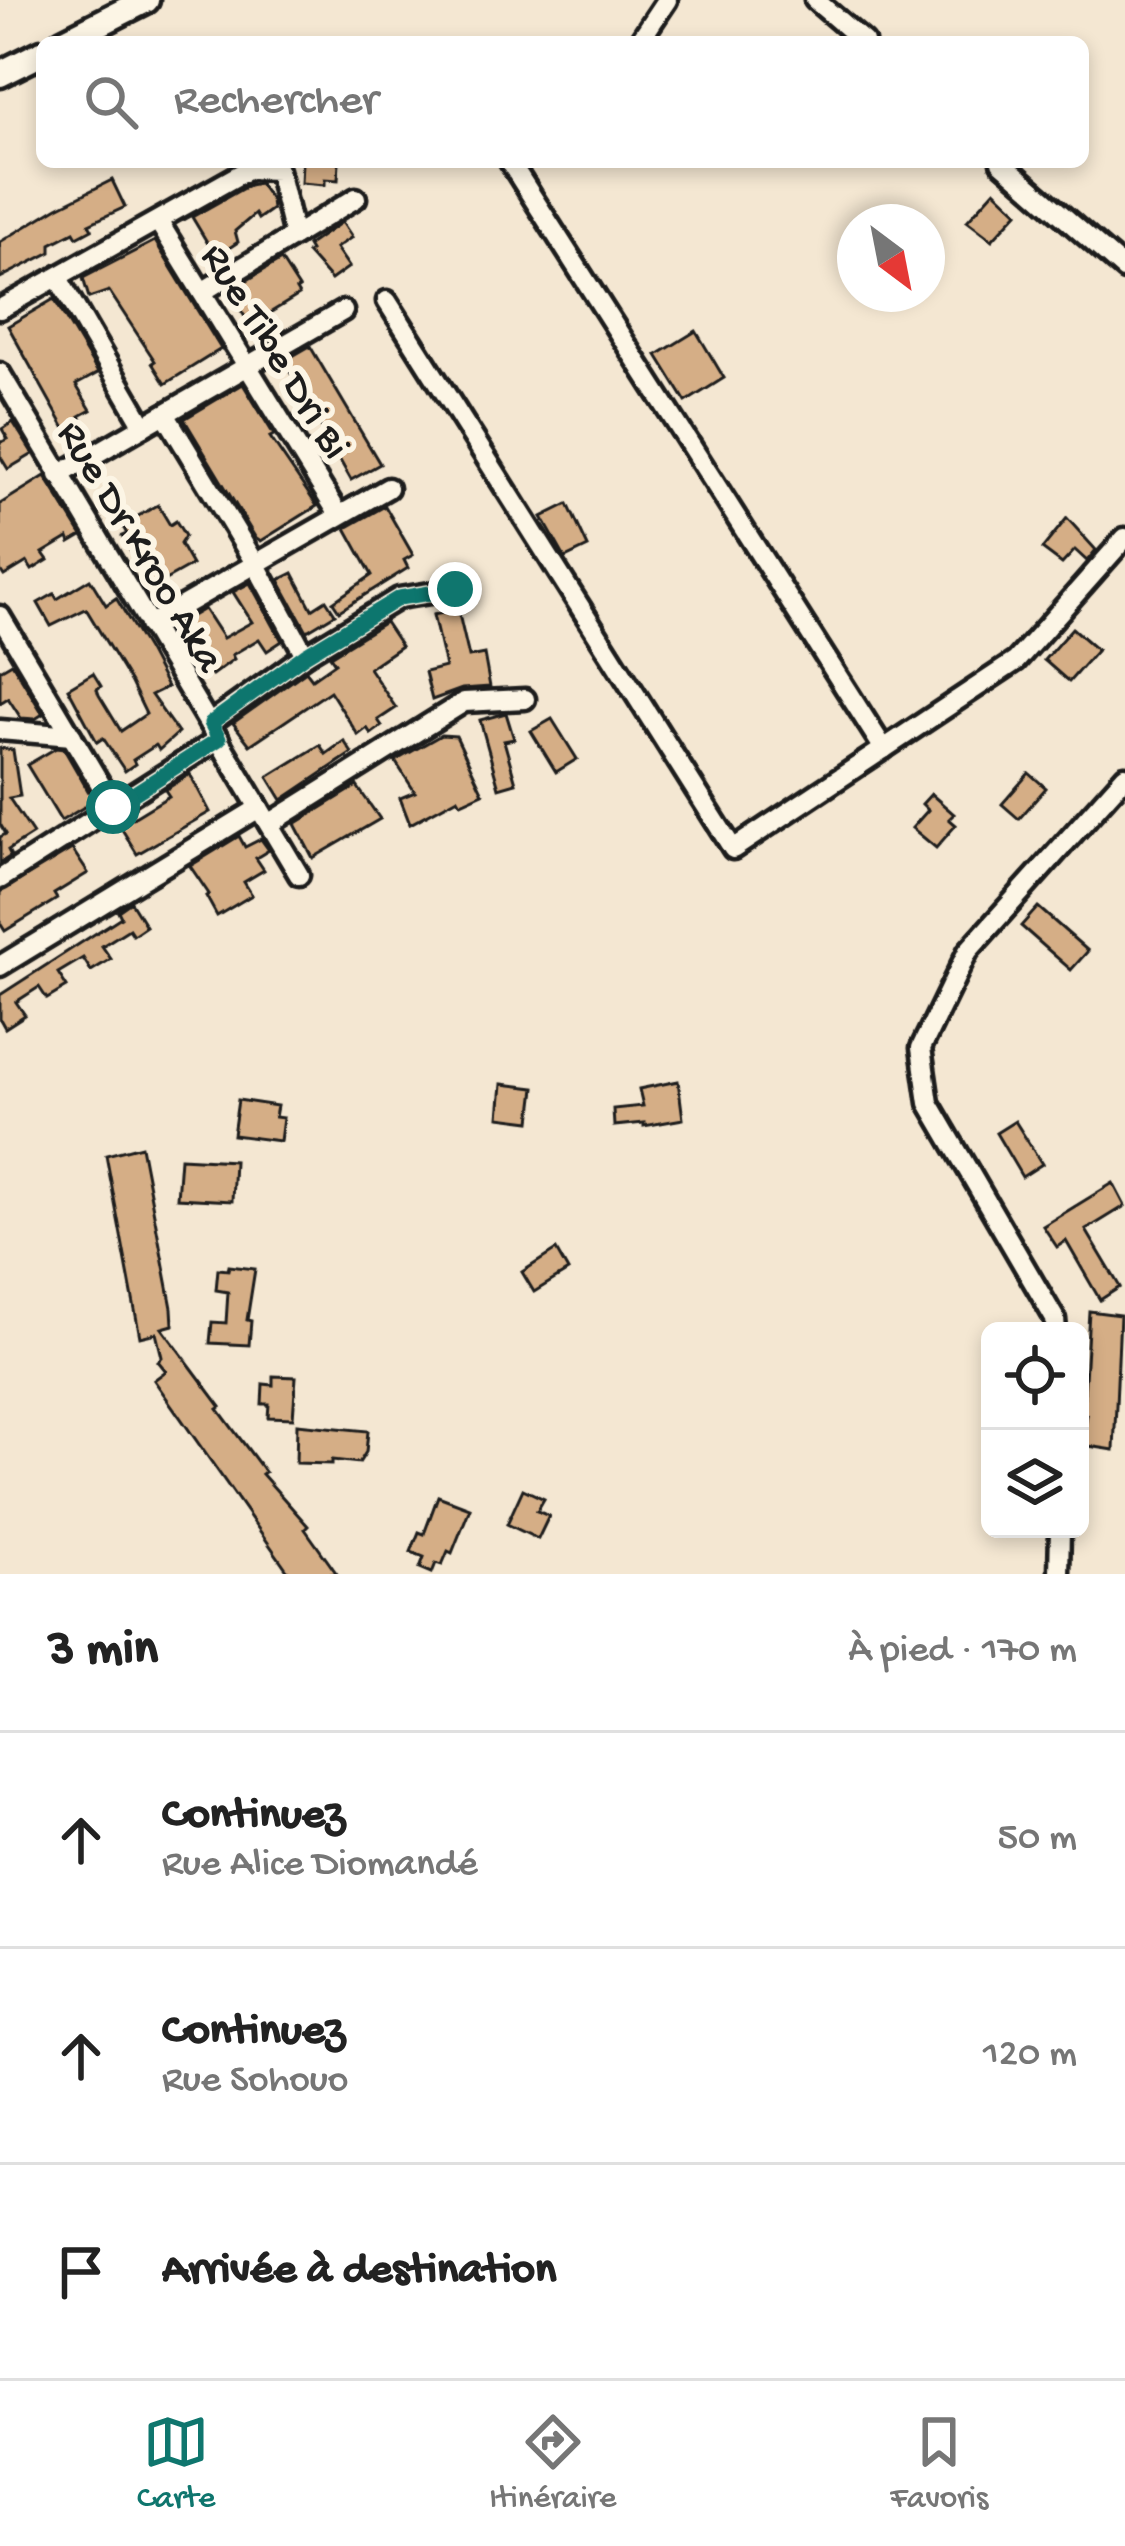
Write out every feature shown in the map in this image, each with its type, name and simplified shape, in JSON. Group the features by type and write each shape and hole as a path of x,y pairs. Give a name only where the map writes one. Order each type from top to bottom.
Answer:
{"street":[{"path":"76,36 146,0"},
{"path":"643,36 667,0"},
{"path":"815,0 857,36"},
{"path":"0,74 36,56"},
{"path":"514,168 884,749"},
{"path":"1008,168 1125,270"},
{"path":"0,310 248,170 278,170 294,236"},
{"path":"202,292 356,198"},
{"name":"Rue Tibe Dri Bi","path":"158,221 339,515"},
{"path":"58,278 144,425"},
{"path":"388,301 733,849 1016,661 1125,538"},
{"path":"58,475 343,311"},
{"name":"Rue Dr Kroo Aka","path":"0,373 299,875"},
{"path":"165,414 305,655"},
{"path":"149,625 388,488"},
{"path":"0,879 113,807 215,731 305,655 399,598 455,589"},
{"path":"0,616 113,807"},
{"path":"0,966 464,702 525,699"},
{"path":"0,730 72,736"},
{"path":"1055,1322 929,1103 921,1048 968,951 1125,776"},
{"path":"1059,1574 1060,1538"}],"building":[{"path":"302,168 339,168 338,180 325,179 325,185 301,183"},
{"path":"112,180 125,207 89,224 92,229 77,237 74,232 51,244 51,252 0,278 0,242"},
{"path":"259,183 272,209 258,219 255,214 235,231 238,242 220,254 214,244 210,247 192,217"},
{"path":"995,190 1018,212 992,240 967,221"},
{"path":"342,222 352,237 336,248 349,267 331,280 307,253 307,246"},
{"path":"155,241 221,349 165,384 109,291 89,298 83,278"},
{"path":"281,260 299,295 250,325 229,291"},
{"path":"54,299 98,373 76,385 91,410 80,416 84,424 68,434 8,326"},
{"path":"696,331 724,378 686,402 657,355"},
{"path":"310,346 380,464 351,480 284,361"},
{"path":"243,384 274,435 270,437 317,506 261,541 184,419"},
{"path":"13,422 33,454 8,469 0,456 0,443 8,439 2,429"},
{"path":"45,476 82,536 70,543 68,538 43,553 48,560 32,570 27,562 4,576 0,570 0,504"},
{"path":"568,504 588,547 565,558 542,517"},
{"path":"158,505 170,525 176,521 185,536 180,544 192,565 151,588 122,536 127,534 122,525"},
{"path":"385,506 413,555 404,560 408,568 339,611 333,602 372,575 346,528"},
{"path":"1067,518 1096,550 1087,561 1075,550 1062,564 1042,549"},
{"path":"293,573 312,609 326,600 335,614 307,631 279,580"},
{"path":"90,579 106,605 116,598 148,651 167,687 151,695 178,733 159,750 156,745 133,760 135,764 125,771 103,738 97,742 68,688 93,673 101,686 99,695 121,731 146,714 131,683 86,609 51,626 38,603 54,594 57,599"},
{"path":"250,583 282,641 267,651 259,639 232,655 234,659 212,675 175,626 204,609 223,638 252,622 233,592"},
{"path":"458,610 469,657 484,654 490,687 462,689 432,700 425,672 445,667 433,615"},
{"path":"385,622 401,646 369,668 396,708 378,720 382,726 371,734 367,728 358,735 330,691 250,745 233,723 306,671 312,679 335,663 330,656"},
{"path":"1072,628 1097,650 1069,682 1044,660"},
{"path":"12,663 43,714 35,719 21,718 8,698 0,703 0,670"},
{"path":"506,713 514,739 504,741 516,783 499,788 480,720"},
{"path":"552,719 577,759 556,772 531,731"},
{"path":"441,735 456,736 483,793 461,803 458,798 410,824 400,798 415,792 395,761"},
{"path":"344,741 352,753 282,800 268,777 320,745 326,754"},
{"path":"0,748 13,750 20,796 9,798 33,834 8,850 11,856 0,863 0,837 6,834 0,824"},
{"path":"56,748 64,749 94,801 61,821 27,765"},
{"path":"1029,773 1046,788 1019,819 1002,804"},
{"path":"190,774 210,812 137,854 120,826 169,796 165,790"},
{"path":"357,786 380,819 313,858 295,824"},
{"path":"931,794 954,814 949,819 956,825 936,848 912,828 928,810 922,804"},
{"path":"239,836 245,847 261,839 269,850 256,858 264,870 244,882 252,895 217,916 190,866"},
{"path":"72,849 88,873 5,931 0,923 0,892"},
{"path":"131,902 146,926 133,935 129,929 102,946 111,959 91,971 83,958 58,973 67,987 47,999 39,987 16,1002 25,1015 5,1028 0,995 121,917 118,911"},
{"path":"1038,907 1088,951 1071,970 1021,926"},
{"path":"678,1081 683,1119 614,1126 613,1109 643,1106 639,1089"},
{"path":"502,1084 535,1088 531,1121 499,1117"},
{"path":"238,1100 277,1106 275,1117 283,1118 280,1141 233,1135"},
{"path":"1015,1121 1042,1164 1022,1177 996,1133"},
{"path":"141,1146 172,1308 173,1325 162,1328 221,1407 218,1409 265,1472 262,1474 308,1526 305,1529 337,1574 290,1574 154,1380 166,1371 158,1361 162,1357 156,1333 140,1337 106,1155"},
{"path":"180,1158 234,1161 232,1201 177,1198"},
{"path":"1113,1183 1125,1206 1086,1230 1120,1287 1100,1300 1066,1241 1057,1247 1043,1226"},
{"path":"556,1250 568,1271 534,1292 522,1272"},
{"path":"218,1269 255,1269 247,1320 251,1321 249,1345 210,1343 212,1322 226,1323 228,1292 216,1290"},
{"path":"1089,1311 1120,1315 1114,1450 1089,1446"},
{"path":"273,1376 296,1377 293,1418 268,1417 269,1404 262,1404 263,1384 273,1385"},
{"path":"297,1424 368,1431 366,1452 359,1463 296,1463"},
{"path":"523,1489 544,1499 537,1511 549,1516 538,1539 507,1524"},
{"path":"438,1496 470,1508 452,1553 448,1551 442,1565 436,1563 432,1573 420,1568 424,1557 411,1552 419,1532 424,1534"}],"route":[{"path":"113,807 219,739 211,723 305,655 399,598 455,589"}]}
